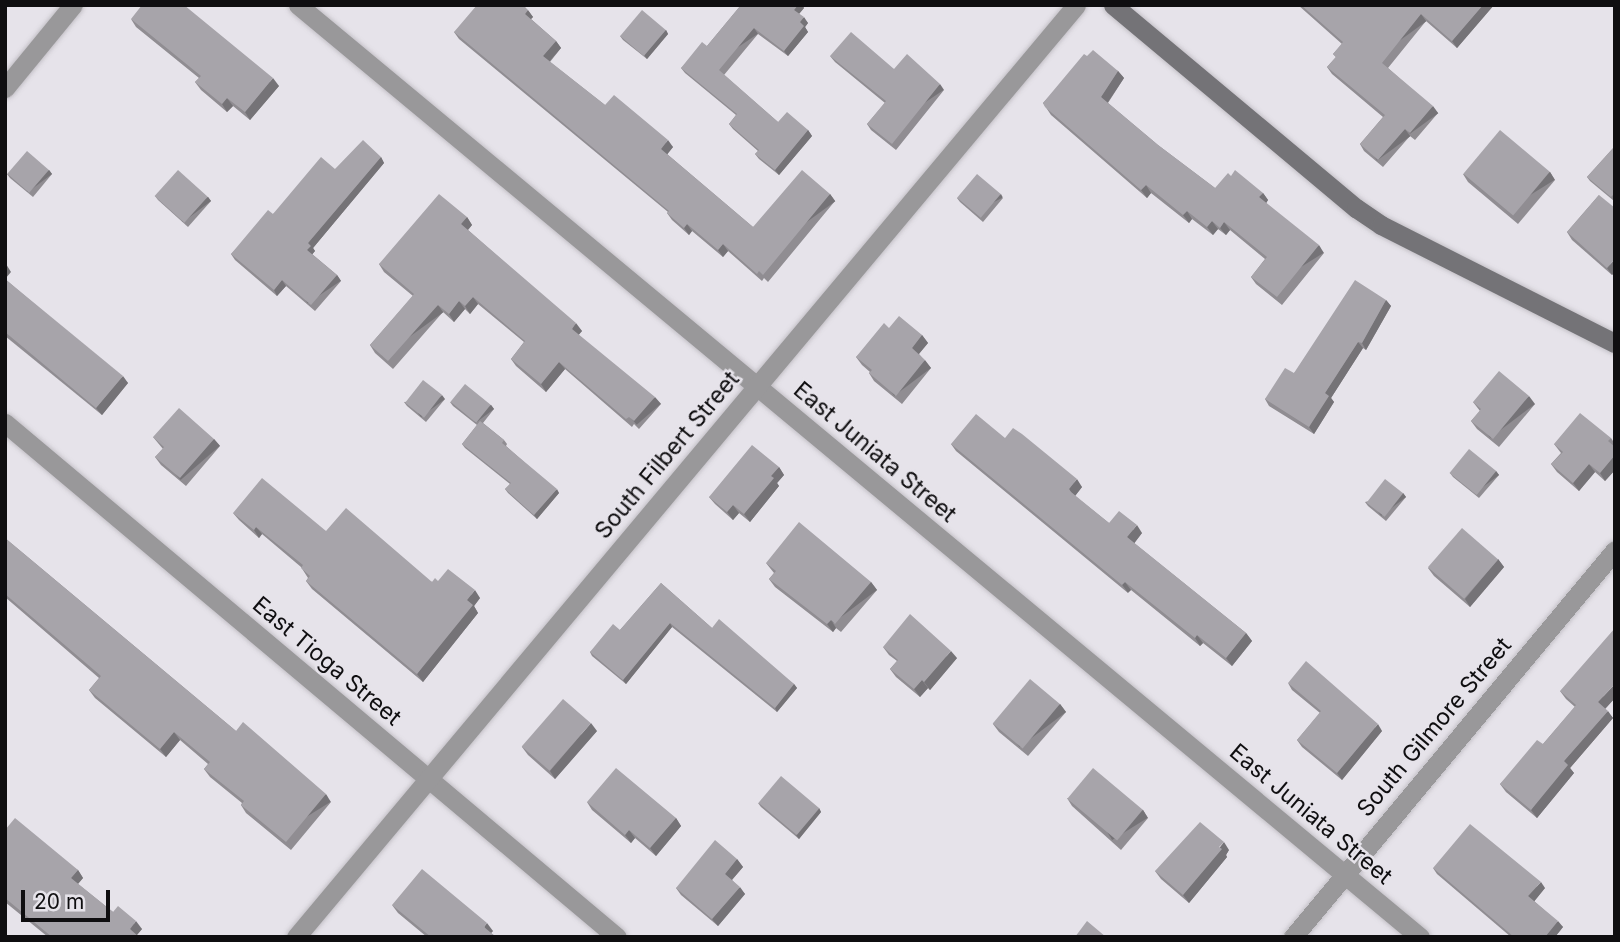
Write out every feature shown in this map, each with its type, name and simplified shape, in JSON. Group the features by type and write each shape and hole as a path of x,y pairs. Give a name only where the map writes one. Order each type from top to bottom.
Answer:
{"main road":[{"path":"1112,5 1356,208 1381,225 1615,343"}],"street":[{"path":"5,88 74,5"},
{"name":"East Juniata Street","path":"298,5 1420,937"},
{"name":"South Filbert Street","path":"296,937 1076,5"},
{"name":"East Tioga Street","path":"5,423 617,937"},
{"name":"South Gilmore Street","path":"1293,937 1615,550"}],"building":[{"path":"142,5 184,5 273,78 245,112 227,98 222,104 195,82 201,76 131,19"},
{"path":"477,5 522,5 528,10 525,14 556,41 543,56 605,105 614,95 668,140 661,149 753,227 802,170 830,194 763,275 759,271 757,274 723,244 718,250 687,224 684,228 667,213 669,211 454,32"},
{"path":"741,5 798,5 794,10 804,17 800,22 804,26 784,51 754,28 719,70 778,122 787,112 808,130 775,170 755,154 759,150 729,124 737,114 681,68 702,42 707,46"},
{"path":"1301,5 1483,5 1452,41 1421,14 1382,63 1433,106 1410,133 1405,129 1378,160 1360,144 1385,115 1327,67 1336,57 1333,54 1343,42"},
{"path":"642,10 666,30 644,56 620,36"},
{"path":"851,32 894,69 907,54 940,84 892,144 867,124 886,101 830,56"},
{"path":"1093,50 1118,71 1101,97 1215,188 1228,173 1231,176 1235,170 1263,193 1259,197 1319,245 1277,297 1251,277 1267,257 1224,222 1220,228 1212,221 1207,227 1187,211 1183,215 1146,185 1141,190 1045,107 1043,103 1084,54 1087,56"},
{"path":"1500,130 1550,172 1513,215 1463,174"},
{"path":"363,140 381,157 308,243 311,246 307,250 337,275 311,305 282,280 274,290 231,254 268,210 273,214 321,157 335,169"},
{"path":"1615,146 1615,193 1611,197 1587,177"},
{"path":"27,151 49,170 29,193 7,174"},
{"path":"178,170 208,197 184,223 155,196"},
{"path":"977,174 1001,194 981,218 957,198"},
{"path":"439,194 467,217 461,224 576,323 572,329 655,397 634,421 629,417 626,419 559,362 541,384 511,359 525,341 473,297 465,306 459,301 449,314 438,305 388,361 370,345 414,294 379,264"},
{"path":"1599,195 1615,208 1615,259 1607,268 1567,232"},
{"path":"5,279 123,376 96,408 5,332"},
{"path":"1355,280 1386,300 1362,343 1358,342 1325,393 1329,396 1309,427 1265,399 1285,368 1294,373"},
{"path":"899,316 922,335 912,348 925,360 896,396 869,373 872,370 856,357 884,323 889,328"},
{"path":"1499,371 1529,396 1493,439 1471,421 1481,409 1473,402"},
{"path":"423,380 442,395 424,418 405,403"},
{"path":"465,384 491,405 476,423 451,402"},
{"path":"179,408 214,439 180,478 155,457 164,447 153,437"},
{"path":"1580,413 1611,438 1608,441 1615,447 1615,455 1600,473 1589,464 1573,483 1551,464 1563,452 1554,444"},
{"path":"976,414 1005,438 1013,428 1077,479 1069,489 1071,492 1109,523 1119,511 1137,525 1127,537 1246,633 1226,658 1197,635 1195,638 1125,582 1122,585 951,444"},
{"path":"480,421 557,489 534,515 505,489 511,483 462,444"},
{"path":"752,445 779,467 771,476 774,478 744,514 733,505 727,512 709,497"},
{"path":"1469,449 1496,471 1477,495 1449,473"},
{"path":"262,478 326,531 346,508 432,582 435,578 438,581 448,569 475,590 467,600 473,605 417,674 306,581 310,576 301,568 303,565 256,527 254,530 233,513"},
{"path":"1385,479 1403,493 1385,517 1367,503"},
{"path":"799,522 871,582 835,624 831,620 827,624 769,579 776,571 766,563"},
{"path":"1462,528 1498,559 1464,599 1428,567"},
{"path":"5,538 236,731 243,722 326,794 286,842 241,805 244,801 204,769 210,762 174,732 160,749 89,690 101,676 5,594"},
{"path":"661,583 712,628 719,619 794,684 775,708 670,623 623,680 590,652 613,624 620,630"},
{"path":"910,614 951,651 924,682 922,680 914,689 890,669 898,660 883,647"},
{"path":"1615,628 1615,684 1598,702 1608,711 1564,761 1568,765 1531,810 1500,784 1537,740 1543,744 1576,705 1560,691"},
{"path":"1306,661 1378,724 1337,773 1297,740 1321,711 1288,683"},
{"path":"1030,679 1060,704 1023,748 993,723"},
{"path":"563,699 591,723 550,771 522,747"},
{"path":"616,768 676,818 650,848 629,830 625,835 587,802"},
{"path":"1093,768 1143,810 1117,840 1067,799"},
{"path":"781,776 819,808 797,835 759,803"},
{"path":"15,818 78,870 71,878 113,912 118,906 136,921 130,929 139,937 52,937 5,898 5,830"},
{"path":"1200,822 1224,842 1219,847 1222,849 1183,895 1155,871"},
{"path":"1470,824 1541,882 1528,896 1558,921 1545,937 1514,937 1433,868"},
{"path":"715,840 737,859 725,874 740,887 712,919 676,888"},
{"path":"422,869 487,923 484,927 496,937 431,937 392,905"},
{"path":"1087,921 1106,937 1075,937"}]}
